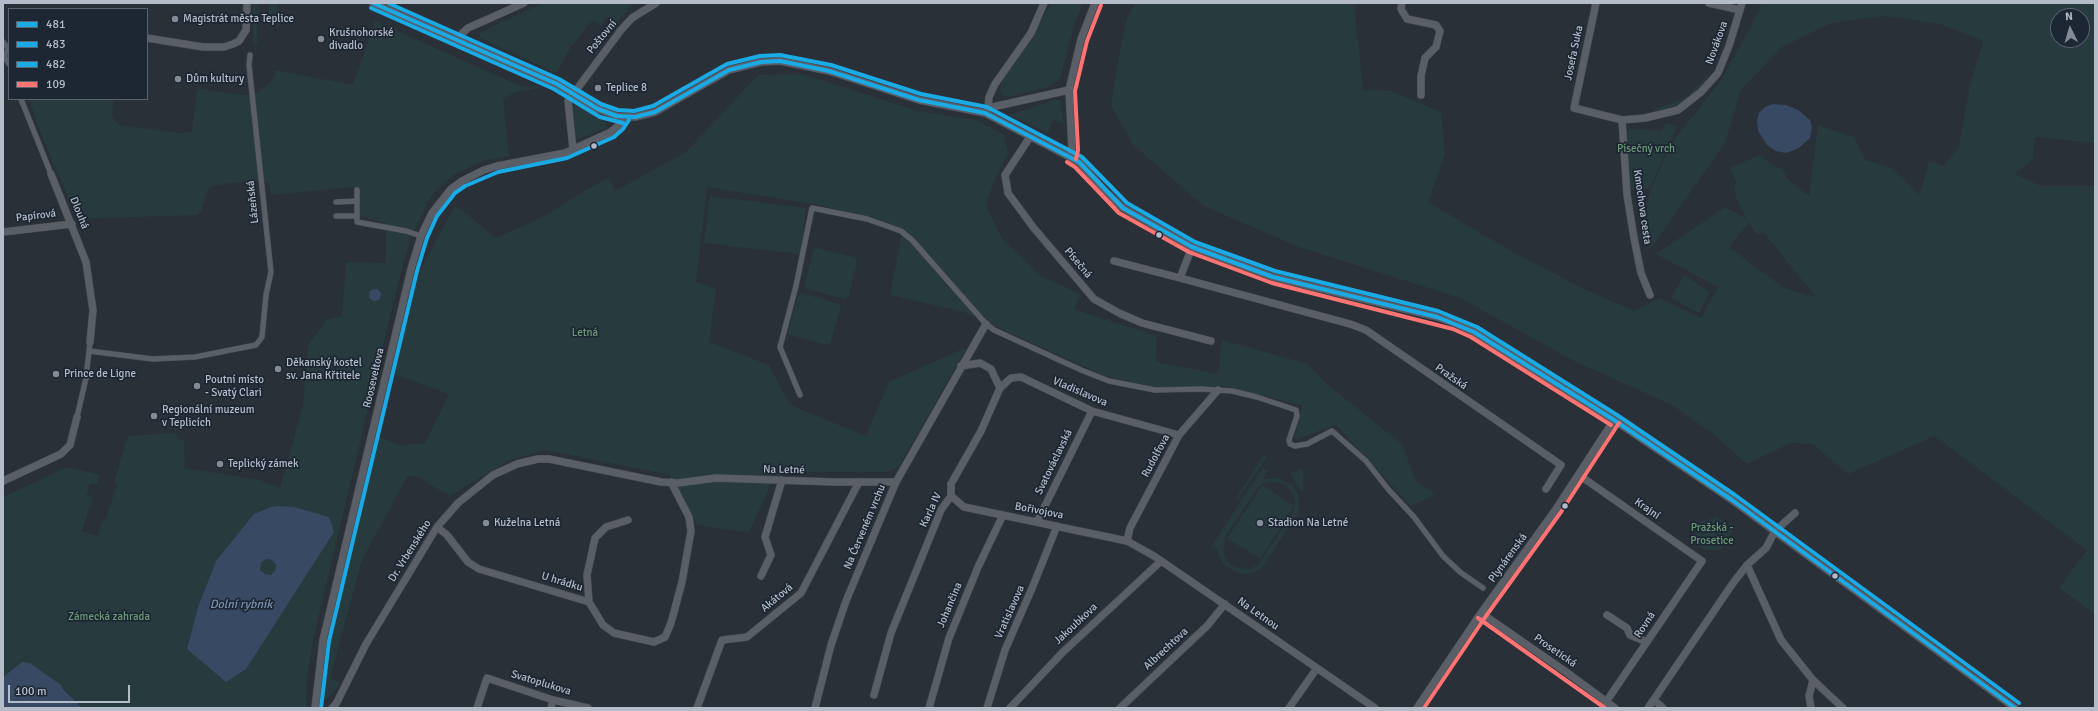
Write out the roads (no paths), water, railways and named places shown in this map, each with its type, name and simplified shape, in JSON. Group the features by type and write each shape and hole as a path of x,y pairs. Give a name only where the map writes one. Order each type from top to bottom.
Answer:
{"street":[{"path":"148,38 203,47 224,47 240,41 246,30 247,3"},
{"path":"373,3 557,84 603,112 616,116 635,117 659,110 720,75 741,66 761,62 780,61 824,69 919,100 987,111 1079,162 1105,191 1123,208 1192,247 1273,277 1455,322 1474,332 1614,420 1775,532 2015,708"},
{"path":"455,40 468,28 524,3"},
{"name":"Poštovní","path":"574,94 621,30 632,18 656,3"},
{"path":"987,111 989,97 996,84 1031,33 1044,3"},
{"path":"1070,157 1072,150 1069,90 1081,39 1095,3"},
{"path":"1402,3 1401,9 1407,19 1436,25 1440,31 1436,47 1425,58 1421,76 1421,95"},
{"name":"Josefa Suka","path":"1574,108 1596,3"},
{"path":"1709,3 1741,7"},
{"name":"Novákova","path":"1574,108 1622,120 1644,118 1678,110 1701,92 1718,73 1741,7"},
{"path":"8,50 4,56 8,62"},
{"name":"Lázeňská","path":"89,351 153,359 195,357 256,345 262,337 266,296 271,272 249,65 250,55"},
{"path":"987,111 1069,90"},
{"path":"573,149 568,101 574,94"},
{"name":"Dlouhá","path":"21,100 86,262 93,310 90,342"},
{"name":"Rooseveltova","path":"315,708 323,640 411,269 421,236 432,213 451,189 462,181 484,170 558,154 573,149 611,132 619,126 624,117"},
{"name":"Kmochova cesta","path":"1622,120 1627,195 1641,273 1650,295"},
{"name":"Písečná","path":"1030,136 1005,175 1008,194 1033,227 1094,299 1119,313 1142,323 1211,341"},
{"path":"357,190 357,222 396,228 421,236"},
{"path":"336,202 357,201"},
{"path":"800,395 780,347 796,286 812,208 867,219 901,231 912,240 986,324 1011,338 1109,381 1156,390 1218,390 1257,397 1296,410 1297,416 1289,440 1290,444 1294,446 1307,444 1332,431 1366,461 1388,489 1414,517 1443,556 1460,572 1483,588"},
{"path":"336,216 357,216"},
{"name":"Papírová","path":"3,232 72,224"},
{"path":"1180,278 1192,247"},
{"name":"Pražská","path":"1114,261 1350,324 1366,330 1561,465 1546,489"},
{"name":"Na Červeném vrchu","path":"815,708 831,645 846,601 896,482 986,324"},
{"path":"3,481 61,454 70,445 80,403 90,342"},
{"path":"961,366 980,363 991,369 1000,388"},
{"name":"Vladislavova","path":"1000,388 1011,378 1021,377 1092,411 1179,435"},
{"name":"Karla IV","path":"874,695 891,633 942,510 951,496 951,484 981,431 1000,388"},
{"name":"Rudolfova","path":"1128,541 1130,528 1179,435 1218,390"},
{"name":"Svatováclavská","path":"1036,522 1092,411"},
{"name":"Plynárenská","path":"1417,708 1481,613 1579,475 1614,420"},
{"name":"Dr. Vrbenského","path":"332,708 336,704 366,644 436,527 458,502 493,475 517,464 538,459 548,459 671,482"},
{"name":"Krajní","path":"1579,475 1702,561"},
{"name":"Na Letné","path":"671,482 716,478 896,482"},
{"path":"761,576 771,555 764,537 782,480"},
{"name":"U hrádku","path":"436,527 447,535 468,562 479,569 589,602 603,625 614,633 654,642 665,637 682,582 691,525 671,482"},
{"name":"Akátová","path":"697,708 722,640 746,637 801,593 859,482"},
{"name":"Bořivojova","path":"951,496 964,508 1128,541"},
{"path":"1648,708 1733,583 1747,565 1766,548 1775,532 1796,512"},
{"name":"Johančina","path":"928,708 949,638 978,567 1004,515"},
{"path":"589,602 587,575 595,538 606,527 628,520"},
{"name":"Vratislavova","path":"987,708 1005,650 1057,526"},
{"name":"Na Letnou","path":"1128,541 1161,560 1375,708"},
{"name":"Jakoubkova","path":"1010,708 1063,652 1161,560"},
{"name":"Rovná","path":"1606,702 1702,561"},
{"path":"1747,565 1781,640 1813,680 1843,708"},
{"name":"Albrechtova","path":"1120,708 1207,626 1224,604"},
{"name":"Prosetická","path":"1481,613 1615,708"},
{"path":"1608,615 1627,628 1630,635 1647,642"},
{"path":"1289,708 1317,668"},
{"name":"Svatoplukova","path":"477,708 487,678 553,700 588,708"},
{"path":"1812,708 1809,696 1813,680"},
{"path":"551,708 553,700"},
{"path":"1654,700 1663,708"}],"water":[{"path":"1773,104 1786,105 1798,110 1810,120 1812,128 1810,138 1799,148 1786,153 1776,151 1767,145 1758,131 1757,120 1759,113 1765,107"},
{"path":"373,289 377,289 381,295 377,301 373,301 369,297 369,293"},
{"name":"Dolní rybník","path":"271,507 294,507 329,517 334,532 246,669 226,682 187,649 198,607 216,561 254,514","holes":["266,559 272,560 276,565 275,571 271,575 265,574 260,570 261,563"]},
{"path":"22,662 30,663 61,685 62,688 82,708 3,708 3,677"}],"place":[{"name":"Magistrát města Teplice","path":"175,19"},
{"name":"Krušnohorské divadlo","path":"321,39"},
{"name":"Dům kultury","path":"178,79"},
{"name":"Teplice 8","path":"598,88"},
{"name":"Děkanský kostel sv. Jana Křtitele","path":"278,369"},
{"name":"Prince de Ligne","path":"56,374"},
{"name":"Poutní místo - Svatý Clari","path":"197,386"},
{"name":"Regionální muzeum v Teplicích","path":"154,416"},
{"name":"Teplický zámek","path":"220,464"},
{"name":"Kuželna Letná","path":"486,523"},
{"name":"Stadion Na Letné","path":"1260,523"}],"park label":[{"name":"Písečný vrch","path":"1646,149"},
{"name":"Letná","path":"585,333"},
{"name":"Pražská - Prosetice","path":"1712,534"},
{"name":"Zámecká zahrada","path":"109,617"}]}
